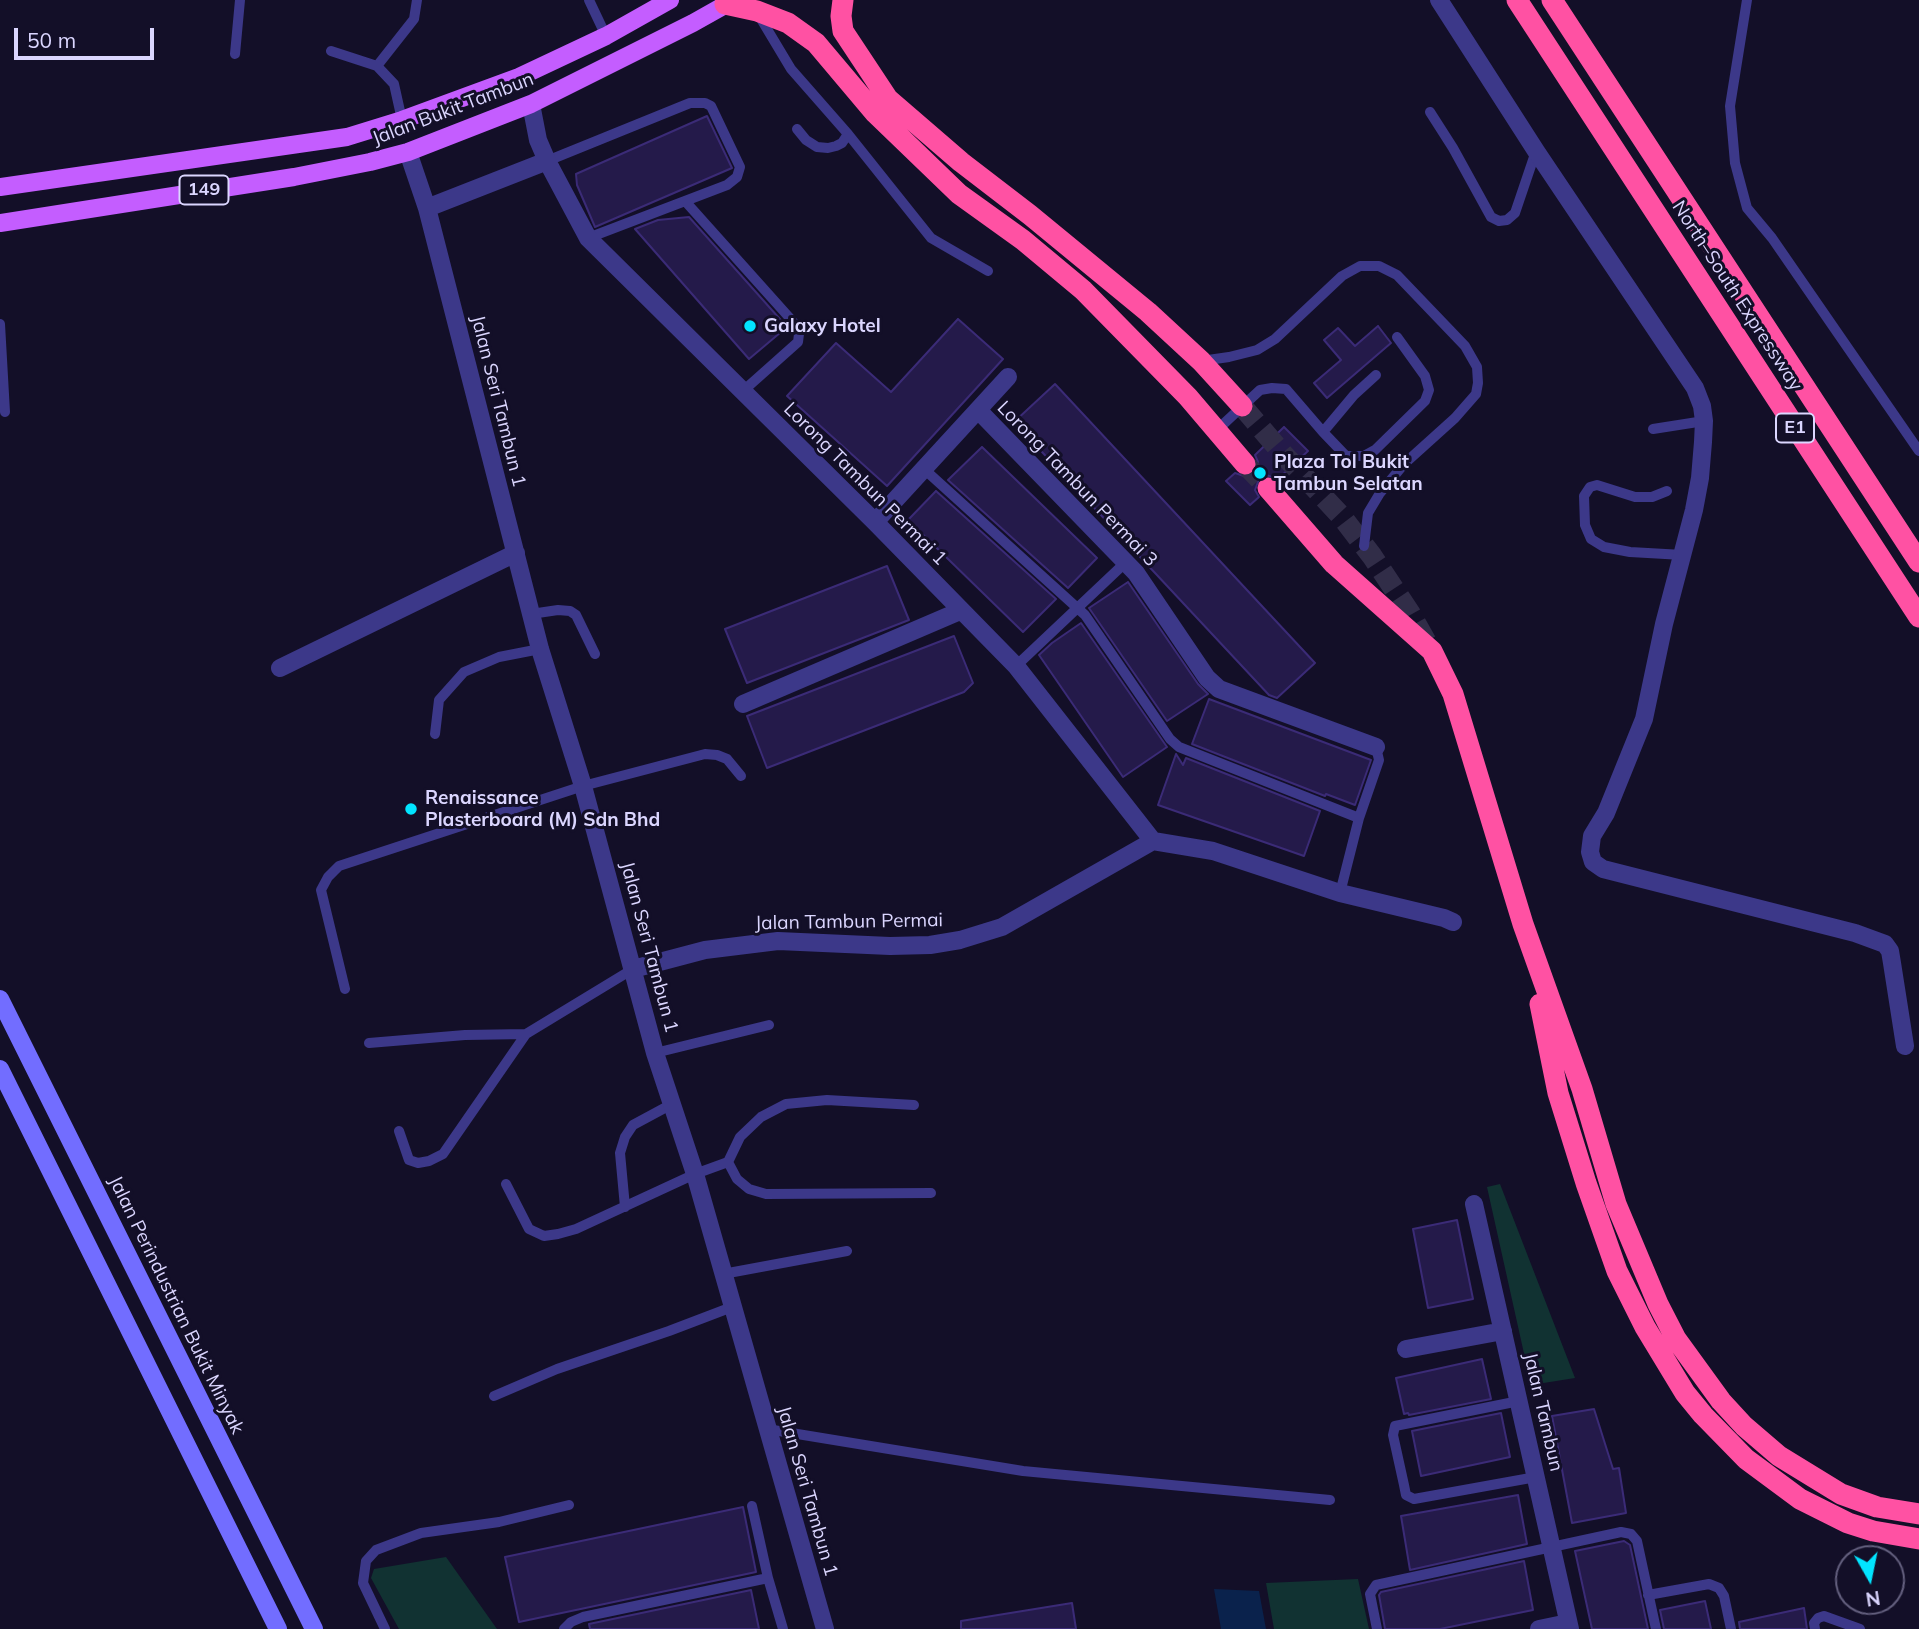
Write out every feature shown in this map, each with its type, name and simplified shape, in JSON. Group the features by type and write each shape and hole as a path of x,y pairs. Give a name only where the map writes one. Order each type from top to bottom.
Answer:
{"highway":[{"path":"843,0 843,31 887,99 1147,312 1201,361 1242,406"},
{"name":"North–South Expressway","path":"1517,0 1919,618"},
{"name":"North–South Expressway","path":"1552,0 1919,562"},
{"path":"730,2 788,23 816,43 875,113 959,194 1023,240 1083,290 1141,347 1245,464"},
{"path":"1864,477 1919,538"},
{"path":"1268,488 1334,564 1432,651 1453,694 1523,924 1582,1089 1616,1204 1653,1293 1676,1339 1721,1401 1744,1426 1779,1456 1842,1494 1877,1507 1919,1514"},
{"path":"1523,924 1559,1093 1586,1183 1617,1271 1645,1328 1685,1393 1746,1459 1800,1499 1848,1523 1873,1531 1919,1539"}],"main road":[{"name":"Jalan Bukit Tambun","path":"0,187 347,137 519,77 606,36 670,0"},
{"name":"Jalan Bukit Tambun","path":"3,221 294,177 408,152 531,104 694,23 730,2"},
{"name":"Jalan Perindustrian Bukit Minyak","path":"0,999 314,1629"},
{"path":"0,1069 278,1629"}],"street":[{"path":"1438,0 1695,388 1704,421 1700,478 1644,719 1606,813 1592,836 1590,852 1593,862 1603,869 1855,933 1885,944 1890,951 1905,1046"},
{"name":"Lorong Tambun Permai 1","path":"531,104 538,140 588,238 875,522 1016,666 1153,841"},
{"name":"Jalan Seri Tambun 1","path":"408,152 427,208 540,649 583,786 655,1053 695,1174 825,1629"},
{"path":"427,208 547,161"},
{"path":"875,522 1008,377"},
{"name":"Lorong Tambun Permai 3","path":"979,411 1136,573 1207,678 1219,689 1376,747"},
{"path":"280,668 516,553"},
{"path":"743,704 960,611"},
{"path":"1153,841 1213,851 1340,893 1453,922"},
{"name":"Jalan Tambun Permai","path":"633,968 705,950 778,941 890,946 930,945 960,940 1002,927 1153,841"},
{"name":"Jalan Tambun","path":"1474,1204 1569,1626"},
{"path":"1406,1349 1503,1331"},
{"path":"1539,1629 1569,1626"}],"lane":[{"path":"235,54 240,0"},
{"path":"377,66 414,19 417,0"},
{"path":"589,0 606,36"},
{"path":"1747,0 1730,106 1735,163 1747,208 1772,238 1919,451"},
{"path":"757,11 790,69 848,134 931,238 988,271"},
{"path":"331,51 377,66 394,84 402,120"},
{"path":"547,161 691,103 711,106 740,167 737,177 727,185 588,238"},
{"path":"1430,112 1491,217 1499,221 1507,220 1515,213 1536,151"},
{"path":"797,129 806,141 817,148 828,149 836,146 842,143 848,134"},
{"path":"685,201 796,325 798,342 743,391"},
{"path":"1201,361 1257,350 1275,339 1342,276 1360,266 1379,266 1397,275 1465,346 1477,367 1476,394 1455,418 1404,464 1380,493 1368,513 1364,546"},
{"path":"0,324 5,412"},
{"path":"1217,430 1260,390 1286,389 1346,456 1364,456 1375,450 1426,401 1429,390 1425,376 1397,337"},
{"path":"1323,432 1354,395 1376,375"},
{"path":"1653,429 1704,421"},
{"path":"924,469 1085,615 1170,739 1179,747 1359,818"},
{"path":"1667,491 1652,497 1634,497 1597,485 1590,487 1584,496 1585,525 1591,538 1604,547 1630,552 1683,555"},
{"path":"1016,666 1126,562"},
{"path":"531,614 570,611 576,615 595,654"},
{"path":"435,734 439,700 464,672 499,657 540,649"},
{"path":"1340,893 1359,818 1379,761 1376,747"},
{"path":"345,989 321,890 328,877 339,866 583,786 705,754 727,759 740,776"},
{"path":"399,1131 409,1160 418,1163 443,1154 526,1034 633,968"},
{"path":"655,1053 769,1025"},
{"path":"369,1044 465,1035 526,1034"},
{"path":"506,1184 529,1229 544,1236 558,1234 576,1229 728,1161 740,1137 747,1130 761,1117 786,1104 827,1100 914,1105"},
{"path":"625,1207 620,1153 625,1137 633,1125 672,1104"},
{"path":"728,1161 737,1179 750,1189 766,1194 930,1193"},
{"path":"723,1274 847,1251"},
{"path":"494,1396 557,1369 732,1307"},
{"path":"1518,1401 1395,1426 1393,1435 1406,1495 1414,1499 1536,1477"},
{"path":"767,1429 1023,1471 1330,1500"},
{"path":"385,1629 363,1583 366,1561 376,1550 421,1533 499,1522 569,1505"},
{"path":"752,1506 783,1629"},
{"path":"1377,1629 1370,1594 1376,1585 1620,1532 1631,1534 1637,1541 1656,1629"},
{"path":"564,1629 571,1622 583,1617 768,1578"},
{"path":"1648,1595 1709,1584 1719,1588 1724,1596 1731,1629"},
{"path":"1815,1629 1814,1623 1824,1616 1860,1629"}],"green space":[{"path":"1500,1184 1575,1378 1531,1385 1487,1187"},
{"path":"446,1557 497,1629 399,1629 371,1578 374,1569"},
{"path":"1358,1579 1369,1629 1274,1629 1266,1583"}],"water":[{"path":"1214,1589 1259,1591 1266,1629 1221,1629"}],"building":[{"path":"707,116 732,168 595,227 577,185 576,174"},
{"path":"689,217 787,327 749,359 635,229 658,220"},
{"path":"958,319 1003,359 887,486 787,396 836,343 891,392"},
{"path":"1378,326 1391,343 1327,398 1314,383 1341,360 1324,340 1338,328 1355,346"},
{"path":"1055,384 1315,663 1277,698 1269,695 1014,422"},
{"name":"Plaza Tol Bukit Tambun Selatan","path":"1284,427 1308,451 1278,479 1266,475 1259,479 1255,490 1259,497 1250,505 1226,481 1235,473 1247,477 1254,473 1258,462 1255,455"},
{"path":"982,447 1097,558 1068,588 948,480"},
{"path":"936,491 1056,599 1023,632 908,520"},
{"path":"887,566 909,620 747,683 725,629"},
{"path":"1128,582 1198,684 1208,694 1167,721 1089,608"},
{"path":"1081,623 1167,747 1123,777 1039,655"},
{"path":"954,636 973,683 964,692 767,768 747,716"},
{"path":"1209,699 1371,760 1355,805 1192,744"},
{"path":"1176,754 1183,765 1186,758 1320,811 1304,856 1158,805"},
{"path":"1457,1220 1473,1299 1428,1308 1413,1229"},
{"path":"1482,1359 1491,1399 1404,1414 1396,1378"},
{"path":"1594,1409 1613,1469 1619,1468 1626,1513 1572,1523 1552,1416"},
{"path":"1501,1413 1510,1457 1421,1476 1412,1431"},
{"path":"1518,1495 1527,1544 1410,1570 1401,1516"},
{"path":"743,1507 756,1572 519,1622 505,1557"},
{"path":"1624,1541 1630,1545 1648,1629 1592,1629 1575,1551"},
{"path":"1524,1561 1533,1610 1440,1629 1385,1629 1379,1595 1381,1592"},
{"path":"751,1590 759,1629 590,1629 589,1624"},
{"path":"1705,1601 1711,1629 1664,1629 1660,1610"},
{"path":"1072,1603 1076,1629 961,1629 961,1621"},
{"path":"1804,1608 1807,1629 1740,1629 1739,1622"}],"tunnel":[{"path":"1242,406 1342,517 1372,556 1429,647"},
{"path":"1245,464 1268,488"}],"place":[{"name":"Galaxy Hotel","path":"750,326"},
{"name":"Plaza Tol Bukit Tambun Selatan","path":"1260,473"},
{"name":"Renaissance Plasterboard (M) Sdn Bhd","path":"411,809"}]}
